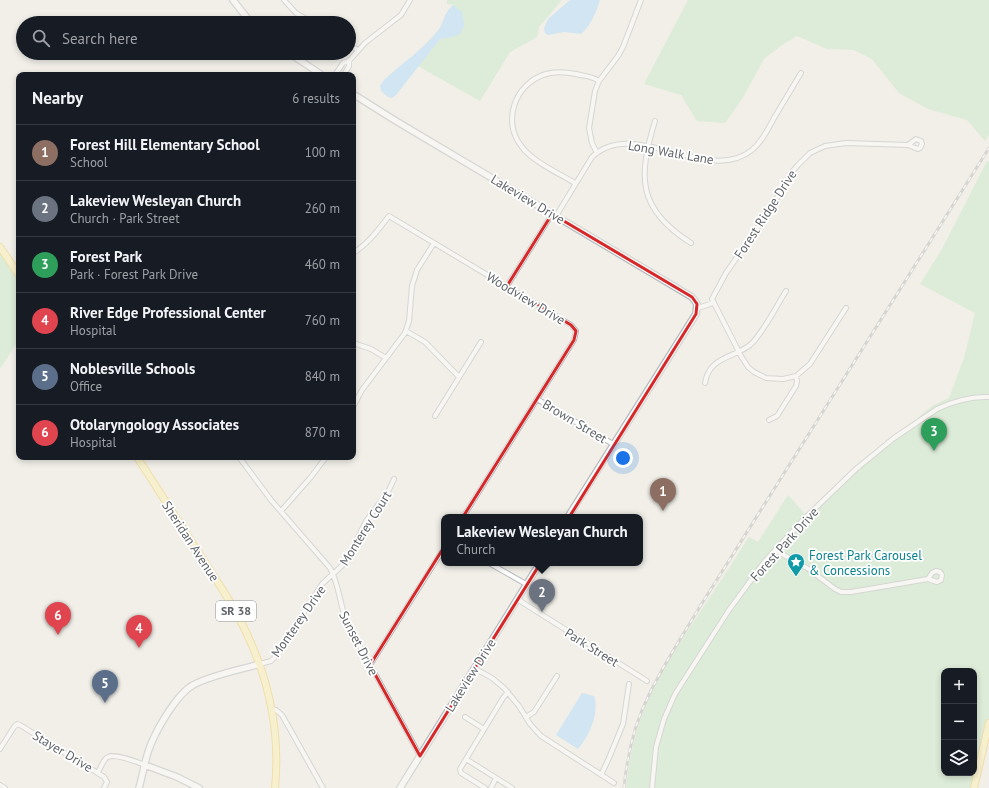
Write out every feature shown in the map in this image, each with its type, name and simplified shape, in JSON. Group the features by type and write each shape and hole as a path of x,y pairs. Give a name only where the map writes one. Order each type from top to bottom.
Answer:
{"main road":[{"path":"0,247 16,271"},
{"name":"Sheridan Avenue","path":"139,460 236,612 249,637 260,664 271,709 275,744 275,788"},
{"path":"974,788 989,723"}],"street":[{"path":"233,0 246,16"},
{"path":"284,0 296,13 301,16"},
{"path":"356,52 373,36 401,14 410,0"},
{"path":"597,153 592,143 589,128 594,95 600,81 621,52 641,0"},
{"path":"300,60 318,72"},
{"path":"337,72 343,63 349,61 349,66 346,72"},
{"path":"575,183 530,156 521,147 513,129 511,119 513,108 517,98 526,85 545,74 556,72 570,73 593,77 600,81"},
{"name":"Long Walk Lane","path":"507,286 588,162 597,153 619,144 647,146 718,161 740,158 753,149 762,139 801,73"},
{"name":"Lakeview Drive","path":"356,96 396,122 692,297 698,308"},
{"path":"655,121 647,146 644,180 650,202 655,212 663,222 670,229 691,243"},
{"name":"Forest Ridge Drive","path":"713,303 712,297 726,273 770,210 794,169 807,156 825,146 839,144 908,145"},
{"name":"Woodview Drive","path":"356,251 370,240 389,216 571,325 576,331 574,340 465,514"},
{"path":"356,401 362,390 406,331 410,316 412,286 417,270 434,243"},
{"path":"705,383 706,376 711,368 721,360 750,345 757,337 786,291"},
{"path":"570,514 696,314 698,308 713,303 738,352 748,367 758,374 775,380 796,376 810,364 846,308"},
{"path":"406,331 425,342 459,377"},
{"path":"434,416 481,342"},
{"path":"356,344 371,349 386,358"},
{"path":"769,420 777,416 796,386 796,376"},
{"name":"Forest Park Drive","path":"652,788 656,747 664,719 676,694 729,610 765,561 802,521 856,469 894,438 936,409 965,399 989,397"},
{"name":"Brown Street","path":"537,399 613,444"},
{"name":"Sunset Drive","path":"241,460 281,511 326,562 333,574 346,621 420,756"},
{"path":"281,511 324,460"},
{"name":"Monterey Court","path":"333,574 342,567 350,557 366,521 388,492 394,480"},
{"path":"775,550 807,568 834,589 846,593 928,579"},
{"path":"370,666 441,553"},
{"path":"494,566 526,584"},
{"name":"Lakeview Drive","path":"400,788 538,566"},
{"name":"Monterey Drive","path":"260,664 271,661 276,656 313,596 322,584 333,574"},
{"name":"Park Street","path":"517,599 647,681"},
{"path":"138,788 150,745 174,704 182,694 200,682 260,664"},
{"path":"474,668 492,678 508,692 541,736 614,783"},
{"path":"526,717 538,707 557,676"},
{"path":"601,775 623,724 629,684"},
{"path":"485,788 460,772 466,759 508,692"},
{"path":"271,709 276,710 282,715 323,788"},
{"path":"465,718 484,730"},
{"name":"Stayer Drive","path":"0,749 17,724 20,725 98,772 107,780 107,784 104,788"},
{"path":"98,772 105,759 109,756 115,755 177,777 195,787"},
{"path":"466,759 512,788"},
{"path":"491,788 496,778"},
{"path":"0,785 5,788"}],"highlighted area":[{"path":"552,214 692,297 697,304 696,314 420,756 370,665 574,340 576,331 571,325 507,286"}],"green space":[{"path":"447,0 562,0 539,27 537,37 510,52 480,101 418,66 440,39 452,37 454,5 447,4"},
{"path":"688,0 989,0 989,135 985,141 967,120 928,109 899,93 872,59 854,50 827,49 797,36 764,59 742,99 725,123 697,121 681,95 644,84"},
{"path":"987,161 989,162 989,725 977,775 977,668 941,668 941,776 977,776 974,788 626,788 636,734 652,692 675,651 749,537 758,542 788,495 805,514 932,406 949,398 964,358 975,313 920,284 942,249"},
{"path":"0,247 16,271 16,345 0,369"}],"water":[{"path":"570,0 600,0 588,27 581,34 564,32 548,35 545,33 544,28 548,19"},
{"path":"453,5 462,12 464,26 460,34 440,39 396,95 392,98 388,97 381,91 380,86 384,80 433,36 439,29 448,10"},
{"path":"582,693 594,696 596,710 586,738 578,749 556,735"}],"railway":[{"path":"624,788 629,753 635,730 648,697 667,662 701,605 989,148"}],"place":[{"name":"Forest Park","path":"934,451"},
{"name":"Forest Hill Elementary School","path":"663,511"},
{"name":"Forest Park Carousel & Concessions","path":"796,577"},
{"name":"Lakeview Wesleyan Church","path":"542,612"},
{"name":"Otolaryngology Associates","path":"58,635"},
{"name":"River Edge Professional Center","path":"139,648"},
{"name":"Noblesville Schools","path":"105,703"}]}
